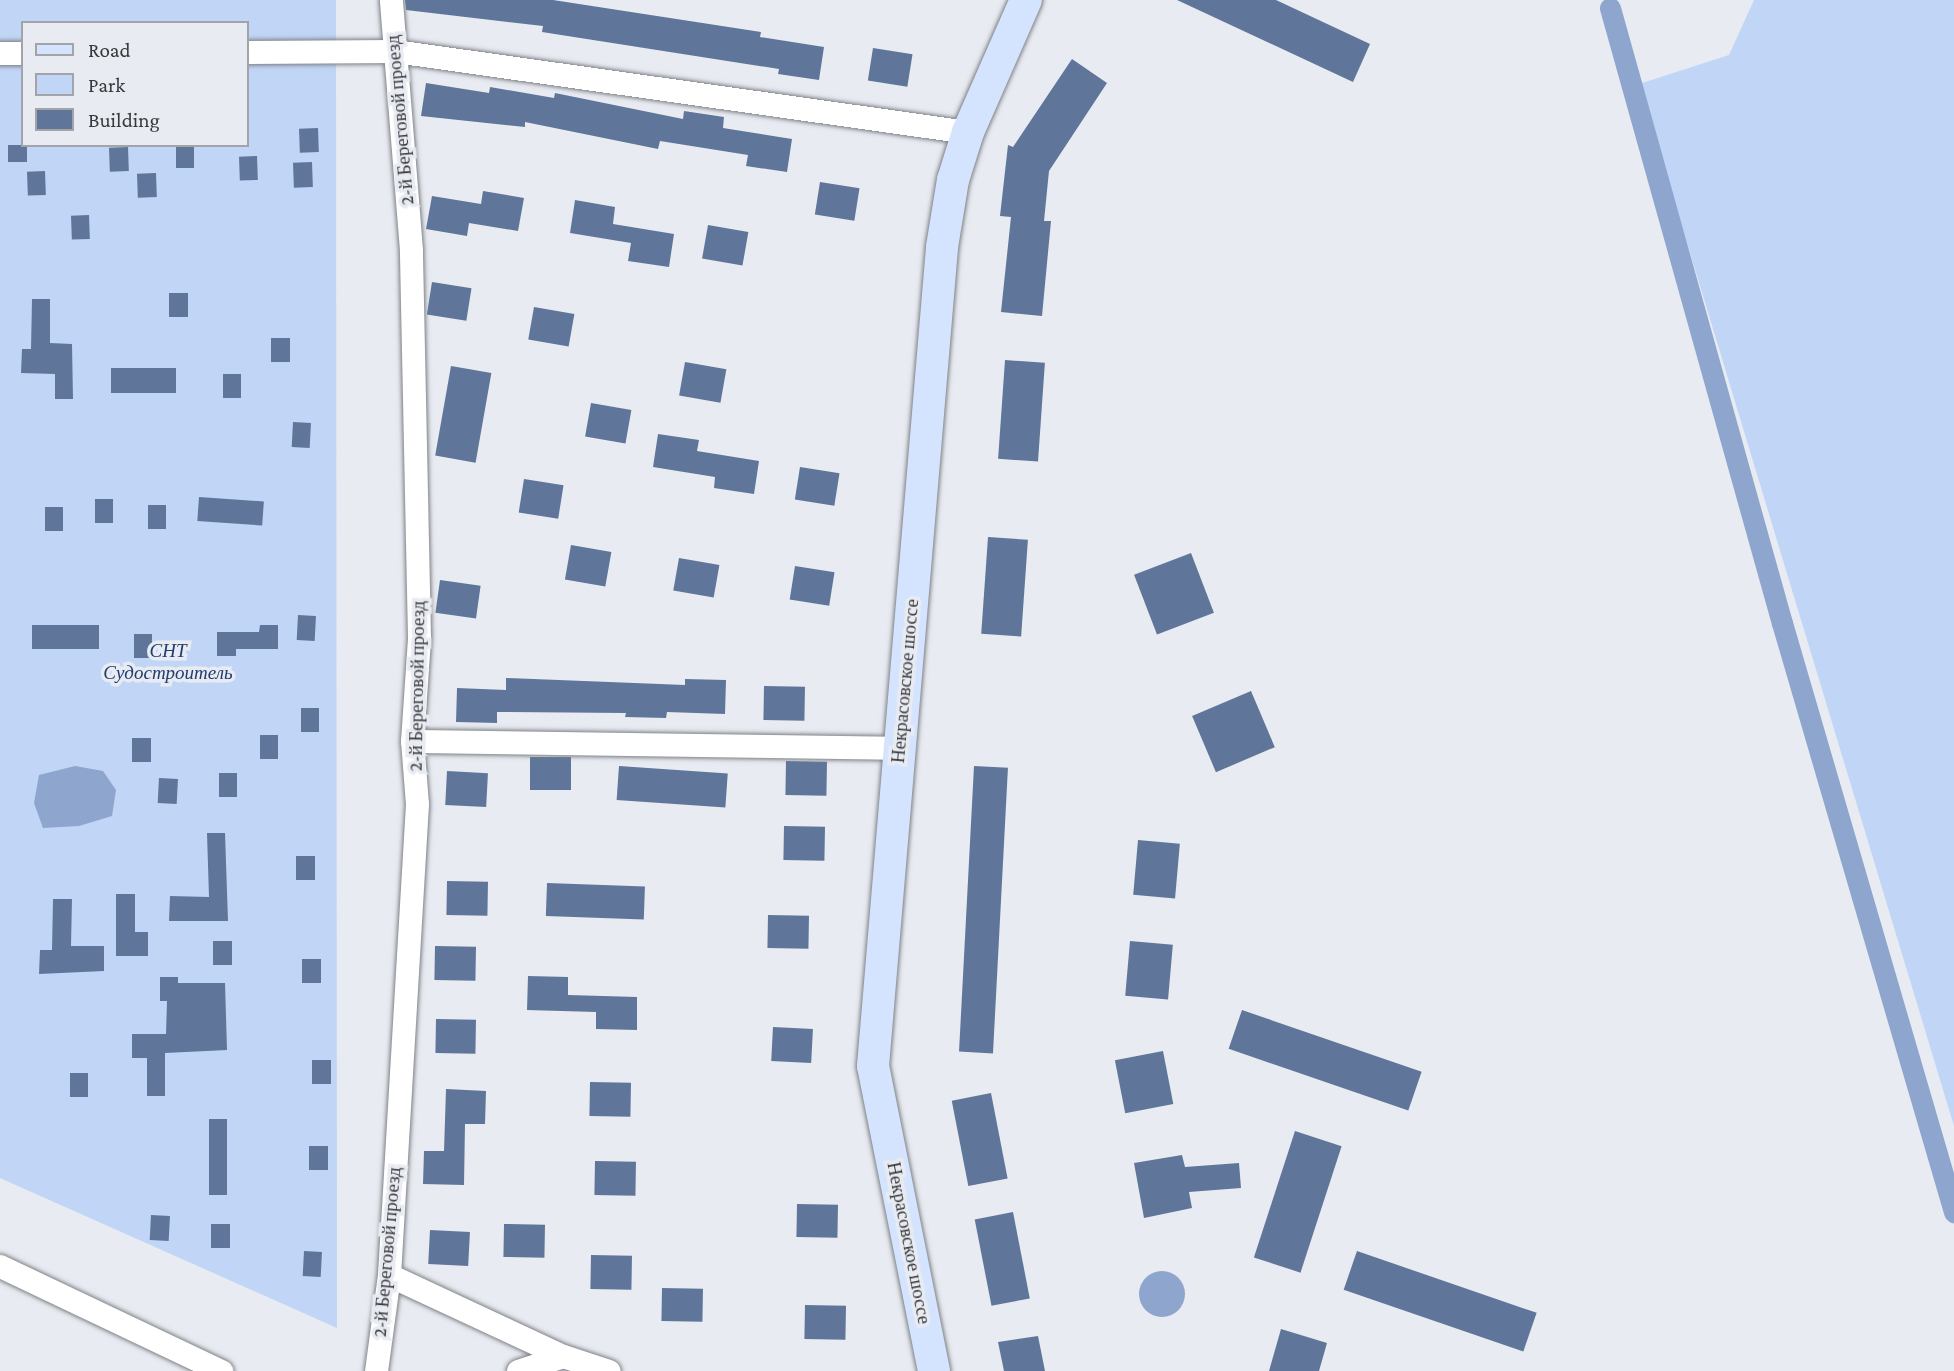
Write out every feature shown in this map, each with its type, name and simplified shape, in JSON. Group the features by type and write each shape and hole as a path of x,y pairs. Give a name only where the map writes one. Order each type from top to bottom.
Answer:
{"main road":[{"name":"Некрасовское шоссе","path":"934,1371 873,1066 942,247 953,180 968,132 1026,0"}],"street":[{"name":"2-й Береговой проезд","path":"376,1371 388,1275 418,804 412,741 419,637 411,250 391,0"},
{"path":"248,52 395,51 968,132"},
{"path":"0,53 21,53"},
{"path":"412,741 899,748"},
{"path":"0,1266 221,1371"},
{"path":"388,1275 563,1356 609,1371"},
{"path":"518,1371 563,1356"}],"green space":[{"name":"СНТ Судостроитель","path":"0,0 336,0 337,1328 0,1178"},
{"path":"1754,0 1954,0 1954,1126 1639,84 1729,55"}],"shaded area":[{"path":"75,766 103,771 116,790 112,816 79,826 43,828 34,803 39,775"},
{"path":"1162,1271 1178,1278 1185,1294 1178,1310 1162,1317 1146,1310 1139,1294 1146,1278"}],"building":[{"path":"405,0 553,0 761,32 760,37 824,47 819,80 778,74 779,69 542,32 543,26 406,10"},
{"path":"1177,0 1276,0 1370,44 1353,82"},
{"path":"873,48 913,54 907,87 868,81"},
{"path":"1072,59 1107,83 1049,171 1044,221 1051,221 1042,316 1001,312 1011,217 1000,216 1008,145 1013,147"},
{"path":"426,83 489,93 490,87 554,98 555,93 683,119 684,111 724,117 723,128 792,139 787,172 746,166 748,155 660,141 658,149 525,122 525,127 421,116"},
{"path":"318,128 319,152 300,153 299,129"},
{"path":"8,145 27,147 27,162 8,162"},
{"path":"128,147 129,171 110,172 109,148"},
{"path":"176,147 194,147 194,168 176,168"},
{"path":"257,156 258,180 240,181 239,157"},
{"path":"312,162 313,187 294,188 293,163"},
{"path":"45,171 46,195 28,196 27,172"},
{"path":"156,173 157,197 138,198 137,174"},
{"path":"820,182 860,188 854,221 815,215"},
{"path":"483,191 524,198 518,231 469,223 467,236 426,229 432,196 481,204"},
{"path":"575,200 615,207 613,224 674,234 669,267 628,261 631,243 570,233"},
{"path":"89,215 90,239 72,240 71,216"},
{"path":"708,225 748,232 742,266 702,258"},
{"path":"432,282 472,288 466,321 427,315"},
{"path":"169,293 188,293 188,317 169,317"},
{"path":"32,299 50,299 50,343 72,344 73,399 55,399 55,374 21,373 22,349 31,349"},
{"path":"534,307 574,314 569,347 528,339"},
{"path":"271,338 290,338 290,362 271,362"},
{"path":"1005,360 1045,363 1038,462 998,459"},
{"path":"685,362 726,369 720,403 679,395"},
{"path":"451,366 491,373 476,463 435,456"},
{"path":"111,368 176,368 176,393 111,393"},
{"path":"223,374 241,374 241,398 223,398"},
{"path":"591,403 631,410 625,444 585,436"},
{"path":"293,422 311,423 310,448 292,447"},
{"path":"658,434 699,440 697,451 759,461 754,494 714,488 715,477 653,467"},
{"path":"800,467 840,473 834,506 795,500"},
{"path":"524,479 564,485 558,519 519,513"},
{"path":"199,497 264,502 262,525 197,521"},
{"path":"95,499 113,499 113,523 95,523"},
{"path":"148,505 166,505 166,529 148,529"},
{"path":"45,507 63,507 63,531 45,531"},
{"path":"988,537 1028,540 1021,637 981,634"},
{"path":"571,545 611,552 605,587 565,579"},
{"path":"1191,553 1214,613 1157,635 1134,575"},
{"path":"679,558 719,565 714,598 673,590"},
{"path":"795,566 835,572 829,606 790,600"},
{"path":"440,580 481,586 476,618 435,613"},
{"path":"298,615 316,616 315,641 297,640"},
{"path":"32,625 99,625 99,649 32,649"},
{"path":"260,625 278,625 278,649 236,649 236,656 217,656 217,632 259,632"},
{"path":"134,634 152,634 152,658 134,658"},
{"path":"506,678 685,685 685,679 726,680 725,714 667,712 666,718 625,717 626,713 497,712 497,723 456,722 457,688 506,690"},
{"path":"764,686 805,687 804,721 763,720"},
{"path":"1251,691 1275,747 1216,772 1192,716"},
{"path":"301,708 319,708 319,732 301,732"},
{"path":"260,735 278,735 278,759 260,759"},
{"path":"132,738 151,738 151,762 132,762"},
{"path":"530,757 571,757 571,790 530,790"},
{"path":"786,761 827,762 826,796 785,795"},
{"path":"619,766 728,774 725,808 617,800"},
{"path":"974,766 1008,768 993,1053 959,1052"},
{"path":"447,771 488,773 486,807 445,805"},
{"path":"219,773 237,773 237,797 219,797"},
{"path":"159,778 178,779 177,804 158,803"},
{"path":"784,826 825,827 824,861 783,860"},
{"path":"207,833 225,833 228,921 169,921 170,896 209,897"},
{"path":"1138,840 1180,844 1175,898 1133,895"},
{"path":"296,856 315,856 315,880 296,880"},
{"path":"447,881 488,882 487,916 446,915"},
{"path":"547,883 645,886 644,919 546,916"},
{"path":"116,894 135,894 135,932 148,932 148,956 116,956"},
{"path":"53,899 72,899 71,946 104,946 104,971 39,974 40,950 52,950"},
{"path":"768,915 809,916 808,949 767,948"},
{"path":"213,941 232,941 232,965 213,965"},
{"path":"1130,941 1173,945 1168,1000 1125,996"},
{"path":"435,946 476,947 475,981 434,980"},
{"path":"302,959 321,959 321,983 302,983"},
{"path":"528,976 568,977 568,995 637,997 637,1030 596,1029 596,1012 527,1010"},
{"path":"160,977 178,977 178,983 225,983 227,1050 165,1053 165,1096 147,1096 147,1058 132,1058 132,1034 166,1034 167,1001 160,1001"},
{"path":"1242,1010 1422,1072 1408,1111 1229,1049"},
{"path":"436,1019 476,1020 475,1054 435,1053"},
{"path":"773,1027 813,1029 811,1063 771,1061"},
{"path":"1163,1051 1173,1104 1125,1113 1115,1060"},
{"path":"312,1060 331,1060 331,1084 312,1084"},
{"path":"70,1073 88,1073 88,1097 70,1097"},
{"path":"590,1082 631,1083 630,1117 589,1116"},
{"path":"446,1089 486,1091 485,1124 465,1124 464,1185 423,1184 424,1151 444,1151"},
{"path":"991,1093 1008,1178 968,1186 952,1101"},
{"path":"209,1119 227,1119 227,1195 209,1195"},
{"path":"1295,1131 1342,1146 1301,1273 1254,1257"},
{"path":"309,1146 328,1146 328,1170 309,1170"},
{"path":"1182,1155 1185,1167 1239,1163 1241,1188 1189,1192 1192,1208 1144,1218 1134,1163"},
{"path":"595,1161 636,1162 635,1196 594,1195"},
{"path":"797,1204 838,1205 837,1238 796,1237"},
{"path":"1013,1212 1030,1298 992,1306 975,1219"},
{"path":"151,1215 170,1216 169,1241 150,1240"},
{"path":"211,1224 230,1224 230,1248 211,1248"},
{"path":"504,1224 545,1225 544,1258 503,1257"},
{"path":"430,1230 470,1232 468,1266 428,1264"},
{"path":"304,1251 322,1252 321,1277 303,1276"},
{"path":"1357,1251 1537,1313 1523,1352 1344,1290"},
{"path":"591,1255 632,1256 631,1290 590,1289"},
{"path":"662,1288 703,1289 702,1322 661,1321"},
{"path":"805,1305 846,1306 845,1340 804,1339"},
{"path":"1281,1329 1327,1343 1319,1371 1269,1371"},
{"path":"1038,1336 1045,1371 1004,1371 998,1342"}],"waterway":[{"path":"1610,8 1782,623 1954,1212"}]}
